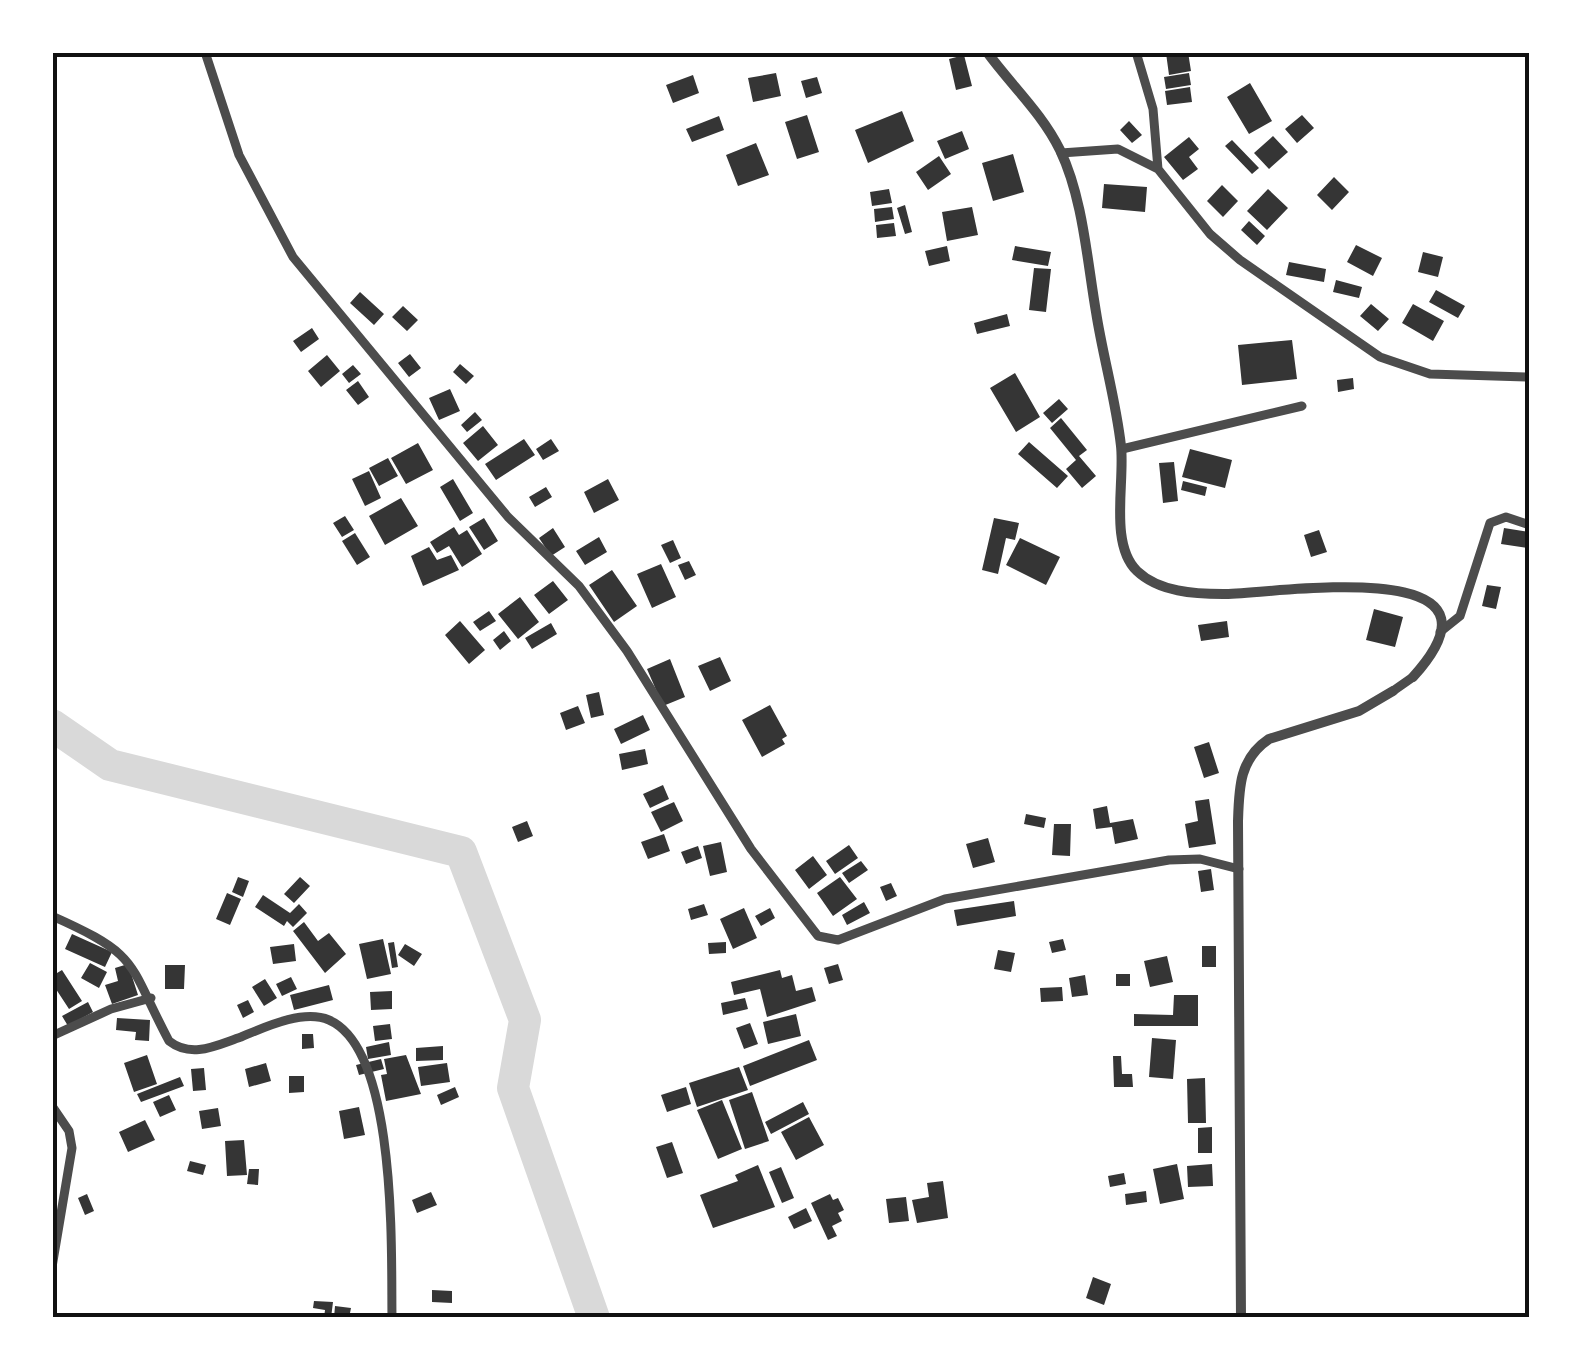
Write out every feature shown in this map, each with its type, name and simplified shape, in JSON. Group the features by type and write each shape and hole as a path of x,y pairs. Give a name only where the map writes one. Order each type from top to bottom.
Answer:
{"street":[{"path":"205,52 239,155 293,257 508,516 579,586 627,651 751,849 818,936 838,940 945,900 1148,864 1200,859 1239,869"},
{"path":"987,52 1047,126 1062,153 1080,220 1122,449 1122,537 1126,557 1150,581 1182,590 1226,594 1379,587 1423,598 1434,607 1440,632"},
{"path":"1136,52 1153,109 1158,169"},
{"path":"1062,153 1118,149 1158,169 1210,234 1240,260 1380,357 1430,374 1530,377"},
{"path":"1122,449 1302,406"},
{"path":"1241,1318 1242,770 1258,747 1284,732 1360,711 1412,676 1430,658 1440,632 1460,616 1490,523 1506,517 1530,525"},
{"path":"52,916 110,944 128,959 151,998 169,1041 187,1050 306,1018 331,1021 341,1028 355,1048 384,1133 392,1318"},
{"path":"52,1036 111,1009 151,998"},
{"path":"52,1106 69,1131 72,1148 52,1268"}],"building":[{"path":"1188,52 1191,71 1169,75 1166,53"},
{"path":"964,55 972,86 956,90 949,59"},
{"path":"776,73 781,96 753,102 748,78"},
{"path":"1189,73 1191,85 1166,89 1164,77"},
{"path":"693,75 699,93 673,103 666,85"},
{"path":"817,77 822,93 806,98 801,81"},
{"path":"1250,83 1272,121 1249,134 1227,97"},
{"path":"1190,87 1192,102 1167,105 1165,91"},
{"path":"902,111 914,141 868,163 855,130"},
{"path":"807,115 819,152 797,159 785,122"},
{"path":"1302,115 1314,128 1297,143 1285,129"},
{"path":"719,116 724,130 692,142 686,129"},
{"path":"1129,121 1142,135 1132,143 1120,130"},
{"path":"962,131 969,149 945,159 937,141"},
{"path":"1273,136 1288,152 1269,169 1254,153"},
{"path":"1189,137 1199,149 1189,157 1198,169 1183,180 1164,157"},
{"path":"1232,140 1259,168 1252,174 1225,146"},
{"path":"756,143 769,175 738,186 726,155"},
{"path":"1013,154 1024,192 993,201 982,163"},
{"path":"939,156 951,174 928,190 916,172"},
{"path":"1334,177 1349,192 1332,210 1317,195"},
{"path":"1104,184 1147,187 1145,212 1102,208"},
{"path":"1222,185 1238,201 1223,217 1207,201"},
{"path":"889,189 892,203 872,206 870,192"},
{"path":"1268,189 1288,208 1267,230 1247,211"},
{"path":"905,205 912,232 905,234 897,208"},
{"path":"892,207 894,219 875,222 874,209"},
{"path":"972,207 978,235 947,241 942,212"},
{"path":"1249,221 1265,236 1257,245 1241,230"},
{"path":"894,223 896,236 877,238 876,225"},
{"path":"1356,245 1382,258 1373,276 1347,262"},
{"path":"947,246 950,261 929,266 925,251"},
{"path":"1015,246 1051,252 1048,266 1012,260"},
{"path":"1423,252 1443,257 1438,277 1418,272"},
{"path":"1289,262 1326,269 1324,282 1286,275"},
{"path":"1034,268 1051,269 1046,312 1029,310"},
{"path":"1336,280 1362,287 1359,298 1333,292"},
{"path":"1436,290 1465,306 1458,318 1429,302"},
{"path":"360,292 384,314 374,325 350,303"},
{"path":"1371,304 1389,319 1378,331 1360,316"},
{"path":"1413,304 1444,321 1433,341 1402,323"},
{"path":"403,306 418,320 407,331 392,317"},
{"path":"1007,314 1010,326 977,334 974,323"},
{"path":"312,328 319,339 301,352 293,341"},
{"path":"1292,340 1297,379 1242,385 1238,345"},
{"path":"410,354 421,368 409,377 398,363"},
{"path":"327,355 340,371 321,387 308,371"},
{"path":"460,364 474,376 466,384 453,372"},
{"path":"353,365 361,374 349,383 342,374"},
{"path":"1015,373 1040,417 1016,432 990,388"},
{"path":"1353,378 1354,389 1338,392 1337,380"},
{"path":"358,381 369,397 358,405 346,390"},
{"path":"450,389 460,411 439,420 429,398"},
{"path":"1059,399 1068,409 1052,423 1043,413"},
{"path":"475,412 482,420 467,432 461,425"},
{"path":"1061,418 1087,450 1079,456 1096,476 1082,488 1066,469 1076,460 1050,428"},
{"path":"483,426 498,445 478,461 463,443"},
{"path":"524,439 535,455 496,480 485,464"},
{"path":"551,439 559,451 543,460 536,449"},
{"path":"1029,442 1068,476 1057,488 1018,454"},
{"path":"418,443 433,470 406,484 391,458"},
{"path":"1190,449 1232,460 1225,488 1182,477"},
{"path":"388,458 398,476 379,486 369,468"},
{"path":"1174,462 1178,501 1163,503 1159,463"},
{"path":"369,471 381,498 365,506 352,479"},
{"path":"453,479 473,513 460,521 440,487"},
{"path":"608,479 619,500 594,513 584,492"},
{"path":"1183,481 1207,487 1205,496 1181,490"},
{"path":"546,487 552,497 535,507 529,497"},
{"path":"401,498 418,526 385,545 369,516"},
{"path":"345,516 354,530 342,537 333,523"},
{"path":"484,518 498,541 484,550 469,527"},
{"path":"994,518 1019,523 1015,540 1006,538 998,574 982,570"},
{"path":"454,527 459,535 467,530 482,554 462,567 449,546 437,553 430,542"},
{"path":"553,528 565,547 551,556 539,538"},
{"path":"1504,528 1529,532 1527,548 1501,544"},
{"path":"1319,530 1327,552 1311,557 1304,535"},
{"path":"355,533 370,557 357,565 342,541"},
{"path":"599,537 607,552 585,565 576,551"},
{"path":"1020,538 1060,557 1046,585 1006,565"},
{"path":"673,540 681,558 670,563 661,545"},
{"path":"429,547 437,560 451,555 459,570 423,586 411,556"},
{"path":"689,561 696,575 685,580 678,565"},
{"path":"661,564 676,597 652,608 637,574"},
{"path":"612,570 637,606 614,622 589,585"},
{"path":"553,581 568,600 549,614 534,595"},
{"path":"1487,585 1501,587 1496,609 1482,606"},
{"path":"520,597 539,622 518,639 498,614"},
{"path":"1374,609 1403,617 1395,647 1366,640"},
{"path":"489,611 496,621 480,631 473,622"},
{"path":"460,621 485,650 469,664 445,635"},
{"path":"1227,621 1229,637 1201,641 1198,625"},
{"path":"551,623 557,634 532,649 525,638"},
{"path":"504,631 511,641 500,650 493,640"},
{"path":"720,657 731,681 710,691 698,666"},
{"path":"670,659 685,697 663,706 647,669"},
{"path":"599,692 604,715 591,718 586,695"},
{"path":"770,705 787,736 782,739 785,744 762,757 742,720"},
{"path":"578,706 585,723 566,730 560,713"},
{"path":"643,715 650,730 621,744 614,729"},
{"path":"1209,742 1219,773 1204,778 1194,747"},
{"path":"645,749 648,764 622,770 619,754"},
{"path":"663,785 669,799 650,808 643,794"},
{"path":"1209,799 1216,844 1189,848 1185,824 1198,821 1195,801"},
{"path":"674,802 683,821 661,832 651,812"},
{"path":"1107,806 1110,823 1133,819 1138,839 1115,844 1112,827 1096,829 1093,809"},
{"path":"1026,814 1046,818 1044,828 1024,824"},
{"path":"527,821 533,836 518,842 512,827"},
{"path":"1054,824 1071,824 1070,856 1052,855"},
{"path":"664,834 670,851 648,859 641,842"},
{"path":"988,838 995,862 973,868 966,844"},
{"path":"721,842 727,872 710,876 703,846"},
{"path":"849,845 858,858 835,874 826,861"},
{"path":"698,846 702,858 686,864 681,852"},
{"path":"813,856 827,875 809,889 795,870"},
{"path":"861,861 868,870 849,883 842,873"},
{"path":"1211,869 1214,890 1201,892 1198,871"},
{"path":"238,877 249,881 243,897 232,892"},
{"path":"300,877 310,886 294,903 284,894"},
{"path":"840,877 857,899 833,916 817,893"},
{"path":"891,883 897,896 886,901 880,887"},
{"path":"227,893 241,899 230,925 216,919"},
{"path":"263,895 290,913 299,904 307,913 293,927 287,921 284,926 255,907"},
{"path":"1014,901 1016,916 957,926 954,910"},
{"path":"864,902 870,913 847,925 842,915"},
{"path":"704,904 708,915 691,920 688,909"},
{"path":"744,908 757,938 733,949 720,919"},
{"path":"770,908 775,918 761,926 755,916"},
{"path":"304,922 318,941 329,933 346,954 325,973 293,931"},
{"path":"72,934 112,952 105,967 65,949"},
{"path":"383,939 391,974 367,979 359,944"},
{"path":"1063,939 1066,950 1052,953 1049,942"},
{"path":"394,942 398,967 392,968 388,943"},
{"path":"726,942 726,953 709,954 708,943"},
{"path":"294,944 296,961 273,964 270,947"},
{"path":"405,944 422,954 414,966 398,955"},
{"path":"1202,946 1216,946 1216,967 1202,967"},
{"path":"998,950 1015,953 1011,972 994,969"},
{"path":"1167,956 1173,982 1150,987 1144,961"},
{"path":"90,963 107,972 99,988 81,978"},
{"path":"128,964 138,995 112,1004 105,985 118,981 115,968"},
{"path":"838,964 843,980 829,984 824,968"},
{"path":"165,965 185,965 184,989 165,989"},
{"path":"62,970 82,1001 69,1009 52,983 52,976"},
{"path":"780,970 782,978 792,975 796,991 812,987 816,1001 767,1017 760,989 734,995 731,982"},
{"path":"1116,974 1130,974 1130,986 1116,986"},
{"path":"1085,975 1088,995 1072,997 1069,978"},
{"path":"291,977 297,989 282,996 276,984"},
{"path":"265,979 277,998 264,1006 252,987"},
{"path":"329,985 333,1000 294,1010 290,995"},
{"path":"1062,987 1063,1001 1041,1002 1040,988"},
{"path":"392,991 392,1009 371,1010 370,992"},
{"path":"1174,995 1198,995 1198,1026 1134,1026 1134,1014 1173,1015"},
{"path":"745,998 748,1009 723,1015 721,1003"},
{"path":"248,1000 254,1012 243,1018 237,1005"},
{"path":"88,1002 93,1012 68,1026 62,1016"},
{"path":"796,1014 801,1036 768,1044 763,1022"},
{"path":"117,1018 150,1020 149,1041 135,1040 136,1032 116,1030"},
{"path":"750,1023 758,1044 744,1049 736,1028"},
{"path":"390,1024 392,1039 375,1041 373,1026"},
{"path":"302,1034 313,1034 314,1048 302,1049"},
{"path":"1152,1038 1176,1040 1173,1079 1149,1077"},
{"path":"809,1040 817,1060 750,1086 743,1066"},
{"path":"389,1042 391,1055 368,1059 366,1047"},
{"path":"443,1046 443,1060 416,1061 416,1048"},
{"path":"147,1055 157,1084 134,1092 124,1063"},
{"path":"406,1055 421,1094 386,1101 381,1075 387,1074 384,1059"},
{"path":"1113,1056 1121,1056 1122,1074 1132,1074 1133,1087 1114,1087"},
{"path":"381,1059 384,1069 359,1075 356,1065"},
{"path":"266,1063 271,1081 249,1087 245,1069"},
{"path":"447,1063 450,1082 421,1086 418,1067"},
{"path":"739,1067 748,1090 697,1107 689,1083"},
{"path":"204,1068 206,1090 193,1091 191,1069"},
{"path":"289,1076 304,1076 304,1092 289,1093"},
{"path":"180,1077 184,1086 141,1102 137,1094"},
{"path":"1205,1078 1206,1123 1188,1123 1187,1079"},
{"path":"455,1087 459,1097 441,1105 437,1095"},
{"path":"686,1087 691,1104 667,1112 661,1095"},
{"path":"752,1092 769,1141 745,1149 729,1100"},
{"path":"169,1095 176,1110 160,1117 153,1102"},
{"path":"722,1100 742,1149 718,1159 697,1110"},
{"path":"803,1102 809,1114 771,1134 765,1122"},
{"path":"359,1107 365,1135 344,1139 339,1111"},
{"path":"218,1108 221,1126 202,1129 199,1111"},
{"path":"809,1117 824,1145 796,1160 781,1132"},
{"path":"145,1120 155,1140 128,1152 119,1132"},
{"path":"1212,1127 1212,1153 1198,1153 1198,1128"},
{"path":"244,1140 247,1175 227,1176 225,1141"},
{"path":"672,1142 683,1173 667,1178 656,1147"},
{"path":"190,1161 206,1165 203,1175 187,1171"},
{"path":"1177,1164 1184,1199 1160,1204 1153,1169"},
{"path":"1212,1164 1213,1186 1188,1187 1187,1166"},
{"path":"758,1165 775,1207 713,1228 700,1195 738,1181 735,1175"},
{"path":"781,1167 794,1198 782,1203 769,1172"},
{"path":"249,1169 259,1169 258,1185 247,1184"},
{"path":"1124,1173 1126,1184 1110,1187 1108,1176"},
{"path":"943,1181 948,1218 917,1223 912,1200 929,1197 927,1183"},
{"path":"1146,1191 1147,1202 1126,1205 1125,1194"},
{"path":"431,1192 437,1205 417,1213 412,1200"},
{"path":"87,1194 94,1211 85,1215 78,1198"},
{"path":"830,1194 833,1200 838,1198 844,1210 838,1213 842,1221 832,1226 837,1236 828,1240 811,1203"},
{"path":"906,1197 909,1221 889,1223 886,1199"},
{"path":"806,1208 812,1221 794,1229 788,1217"},
{"path":"1093,1277 1111,1284 1104,1305 1086,1298"},
{"path":"432,1290 452,1291 452,1303 432,1302"},
{"path":"314,1301 333,1302 331,1318 324,1318 325,1310 313,1308"},
{"path":"335,1306 351,1308 349,1318 334,1318"}],"waterway":[{"path":"52,725 110,765 461,852 525,1020 513,1088 594,1318"}]}
